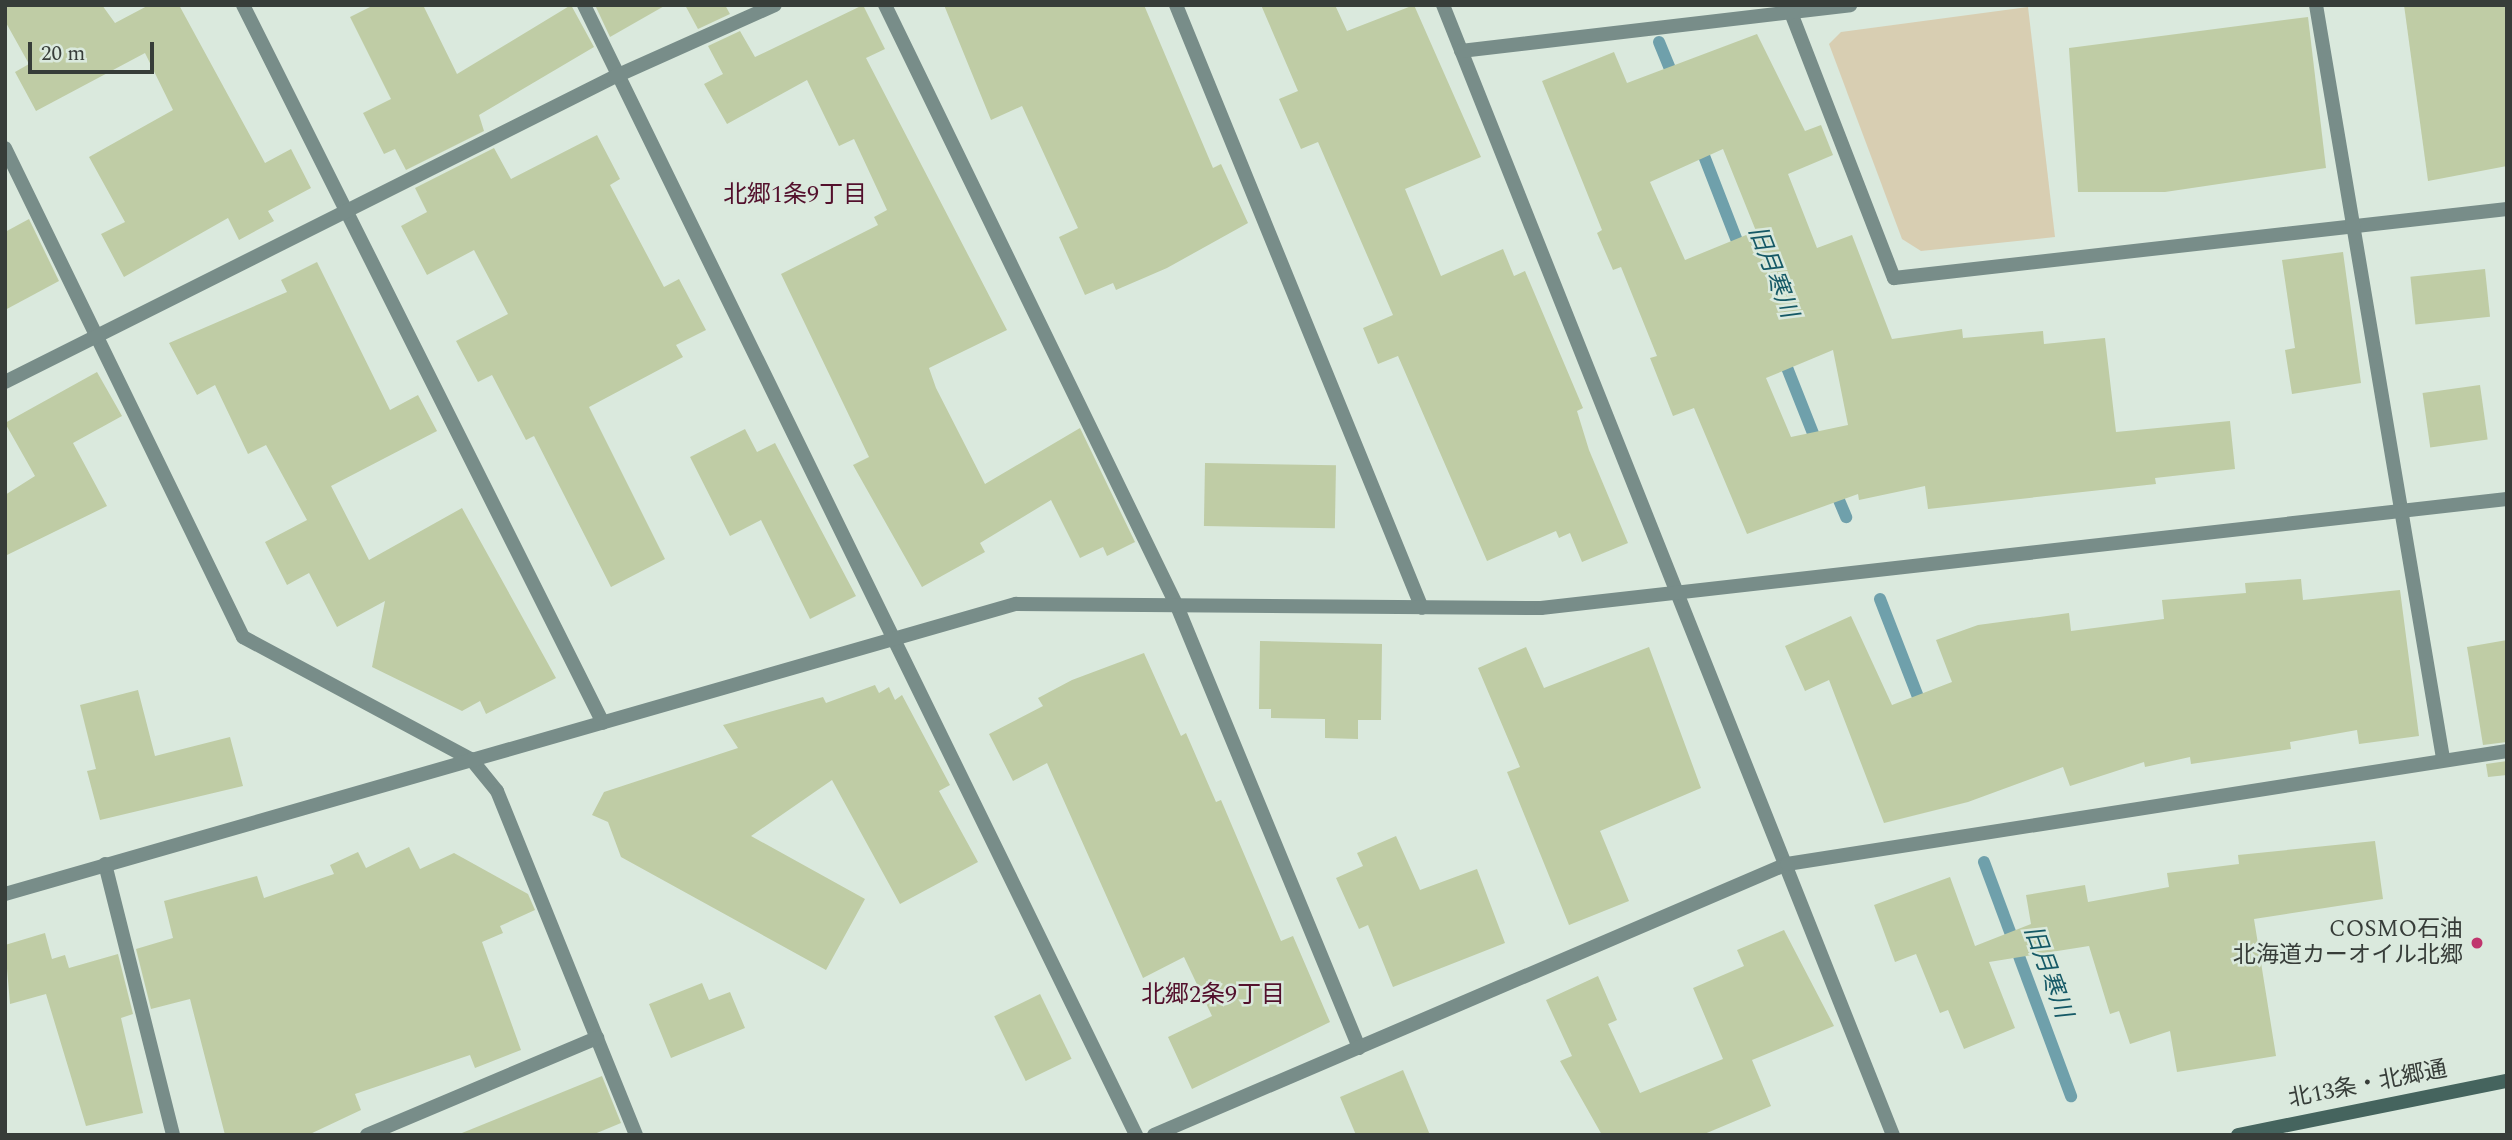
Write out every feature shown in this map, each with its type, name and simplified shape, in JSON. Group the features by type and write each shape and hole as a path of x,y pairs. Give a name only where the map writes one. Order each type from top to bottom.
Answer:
{"main road":[{"name":"北13条・北郷通","path":"2238,1135 2507,1081"}],"street":[{"path":"243,5 343,213 603,723"},
{"path":"584,5 614,77 1136,1135"},
{"path":"5,382 97,333 614,77 775,5"},
{"path":"884,5 1177,607 1359,1048"},
{"path":"1176,5 1422,608"},
{"path":"1443,5 1893,1135"},
{"path":"1461,51 1789,10 1850,5"},
{"path":"2316,5 2443,758"},
{"path":"1789,10 1894,278 2507,209"},
{"path":"5,148 243,637 471,759 497,791 636,1135"},
{"path":"5,894 1016,604 1541,608 2507,499"},
{"path":"1154,1135 1787,864 2443,758 2507,751"},
{"path":"104,864 173,1135"},
{"path":"367,1135 597,1038"}],"shaded area":[{"path":"2028,7 2055,237 1921,251 1902,239 1829,44 1841,32"}],"building":[{"path":"5,5 102,5 115,23 149,5 179,5 265,163 291,149 311,188 268,211 274,221 239,240 228,218 124,277 101,234 125,222 89,157 173,110 145,53 36,111 15,72 29,64 5,21"},
{"path":"374,5 423,5 457,74 571,5 594,47 479,115 484,131 406,170 395,149 384,154 363,113 391,99 350,17"},
{"path":"595,5 666,5 610,37"},
{"path":"685,5 725,5 730,14 698,29"},
{"path":"863,5 885,49 866,58 1007,330 929,368 936,388 985,484 1080,428 1135,542 1107,556 1103,547 1080,558 1051,500 980,543 985,552 922,587 853,465 869,457 781,274 878,225 874,217 887,210 854,139 839,146 807,80 727,124 704,84 723,74 708,46 740,31 755,57"},
{"path":"944,5 1144,5 1213,168 1221,164 1248,223 1167,268 1116,290 1113,283 1085,295 1059,237 1078,228 1022,106 991,120"},
{"path":"1261,5 1335,5 1347,31 1414,5 1481,157 1405,189 1441,276 1503,249 1514,276 1525,271 1583,408 1577,411 1589,450 1628,543 1582,562 1570,533 1559,538 1556,531 1487,561 1398,356 1378,364 1363,328 1393,315 1318,142 1301,149 1279,99 1298,91"},
{"path":"2404,5 2507,5 2507,166 2428,181"},
{"path":"2308,17 2326,168 2165,192 2078,192 2069,48"},
{"path":"1757,34 1805,131 1821,125 1833,155 1788,174 1817,248 1852,235 1892,339 1962,329 1963,338 2043,331 2044,344 2105,338 2116,432 2230,421 2235,469 2155,478 2156,484 1928,509 1925,486 1859,500 1858,494 1747,534 1694,408 1673,416 1650,358 1657,356 1621,267 1613,270 1597,233 1602,230 1542,81 1614,52 1627,83","holes":["1723,149 1756,231 1685,260 1650,182","1833,350 1848,425 1791,437 1766,378"]},
{"path":"597,135 620,179 610,185 664,287 679,279 706,330 676,345 683,357 589,407 665,559 611,587 534,436 526,440 492,375 478,382 456,341 508,314 474,250 427,275 401,226 427,212 415,188 494,148 511,179"},
{"path":"29,219 59,281 5,310 5,232"},
{"path":"2343,252 2361,383 2292,394 2285,350 2295,348 2282,260"},
{"path":"317,262 390,410 418,395 437,431 331,486 369,560 462,508 556,678 486,714 480,701 462,711 372,667 385,601 337,627 309,573 287,585 265,542 307,520 266,445 248,454 215,385 197,395 169,343 287,292 281,280"},
{"path":"2485,269 2490,317 2415,325 2410,277"},
{"path":"97,372 122,416 73,443 107,506 5,556 5,495 35,476 5,423"},
{"path":"2480,385 2488,439 2430,448 2423,393"},
{"path":"745,429 757,452 775,443 856,596 810,619 761,520 730,536 690,457"},
{"path":"1205,463 1336,465 1335,528 1204,526"},
{"path":"2301,579 2303,600 2400,590 2419,736 2359,744 2357,730 2290,742 2291,749 2191,764 2190,757 2145,767 2144,762 2070,786 2063,767 1968,802 1884,823 1829,680 1805,691 1785,646 1851,616 1892,705 1952,682 1936,640 1978,625 2069,613 2071,631 2164,619 2162,600 2246,593 2245,583"},
{"path":"2507,640 2507,742 2483,745 2467,647"},
{"path":"1260,641 1382,644 1381,720 1358,720 1358,739 1325,738 1325,719 1271,718 1271,709 1259,709"},
{"path":"1526,647 1544,688 1649,647 1701,788 1600,831 1629,901 1569,925 1507,772 1520,767 1478,668"},
{"path":"1144,653 1181,736 1186,733 1216,802 1221,800 1281,941 1293,936 1330,1022 1192,1089 1168,1037 1212,1016 1184,957 1143,978 1047,763 1013,781 989,734 1043,706 1038,698 1072,680"},
{"path":"875,685 879,693 889,687 895,700 902,695 950,785 939,791 978,862 900,904 832,780 751,836 865,899 826,970 621,857 608,822 592,815 604,792 738,748 723,725 823,697 826,703"},
{"path":"138,690 155,756 230,737 243,786 100,820 87,771 96,769 80,705"},
{"path":"2507,761 2507,775 2488,777 2486,764"},
{"path":"1396,836 1420,890 1477,869 1505,943 1393,987 1368,925 1359,929 1336,878 1363,866 1357,853"},
{"path":"2375,841 2383,899 2254,919 2276,1056 2177,1072 2170,1031 2130,1044 2119,1011 2110,1014 2089,946 1989,962 2015,1028 1964,1049 1948,1010 1940,1013 1916,954 1895,962 1874,905 1950,877 1975,946 2031,924 2026,895 2085,885 2088,902 2169,887 2167,873 2239,864 2238,855"},
{"path":"409,847 420,869 454,853 528,894 535,910 500,926 503,933 482,942 521,1050 475,1068 470,1055 355,1094 361,1110 308,1135 225,1135 190,999 151,1009 136,949 173,938 164,901 257,876 264,898 334,874 330,865 358,852 366,868"},
{"path":"1784,930 1834,1026 1752,1060 1771,1106 1702,1135 1602,1135 1560,1061 1572,1056 1546,1000 1598,976 1617,1020 1608,1024 1640,1093 1723,1059 1693,988 1744,966 1737,950"},
{"path":"45,933 52,959 65,955 69,968 118,954 133,1014 121,1018 143,1113 86,1126 46,994 10,1004 5,945"},
{"path":"702,983 709,1000 730,992 745,1028 671,1058 649,1004"},
{"path":"1040,994 1072,1059 1026,1081 994,1016"},
{"path":"1403,1070 1430,1135 1356,1135 1340,1097"},
{"path":"602,1076 621,1123 592,1135 457,1135"}],"waterway":[{"name":"旧月寒川","path":"1659,42 1675,81"},
{"name":"旧月寒川","path":"1699,143 1742,254"},
{"name":"旧月寒川","path":"1782,355 1818,446"},
{"name":"旧月寒川","path":"1833,486 1846,517"},
{"name":"旧月寒川","path":"1880,599 1923,710"},
{"name":"旧月寒川","path":"1984,862 2071,1096"}],"place":[{"name":"COSMO石油 北海道カーオイル北郷","path":"2477,943"}],"district":[{"name":"北郷1条9丁目","path":"795,196"},
{"name":"北郷2条9丁目","path":"1213,996"}]}
